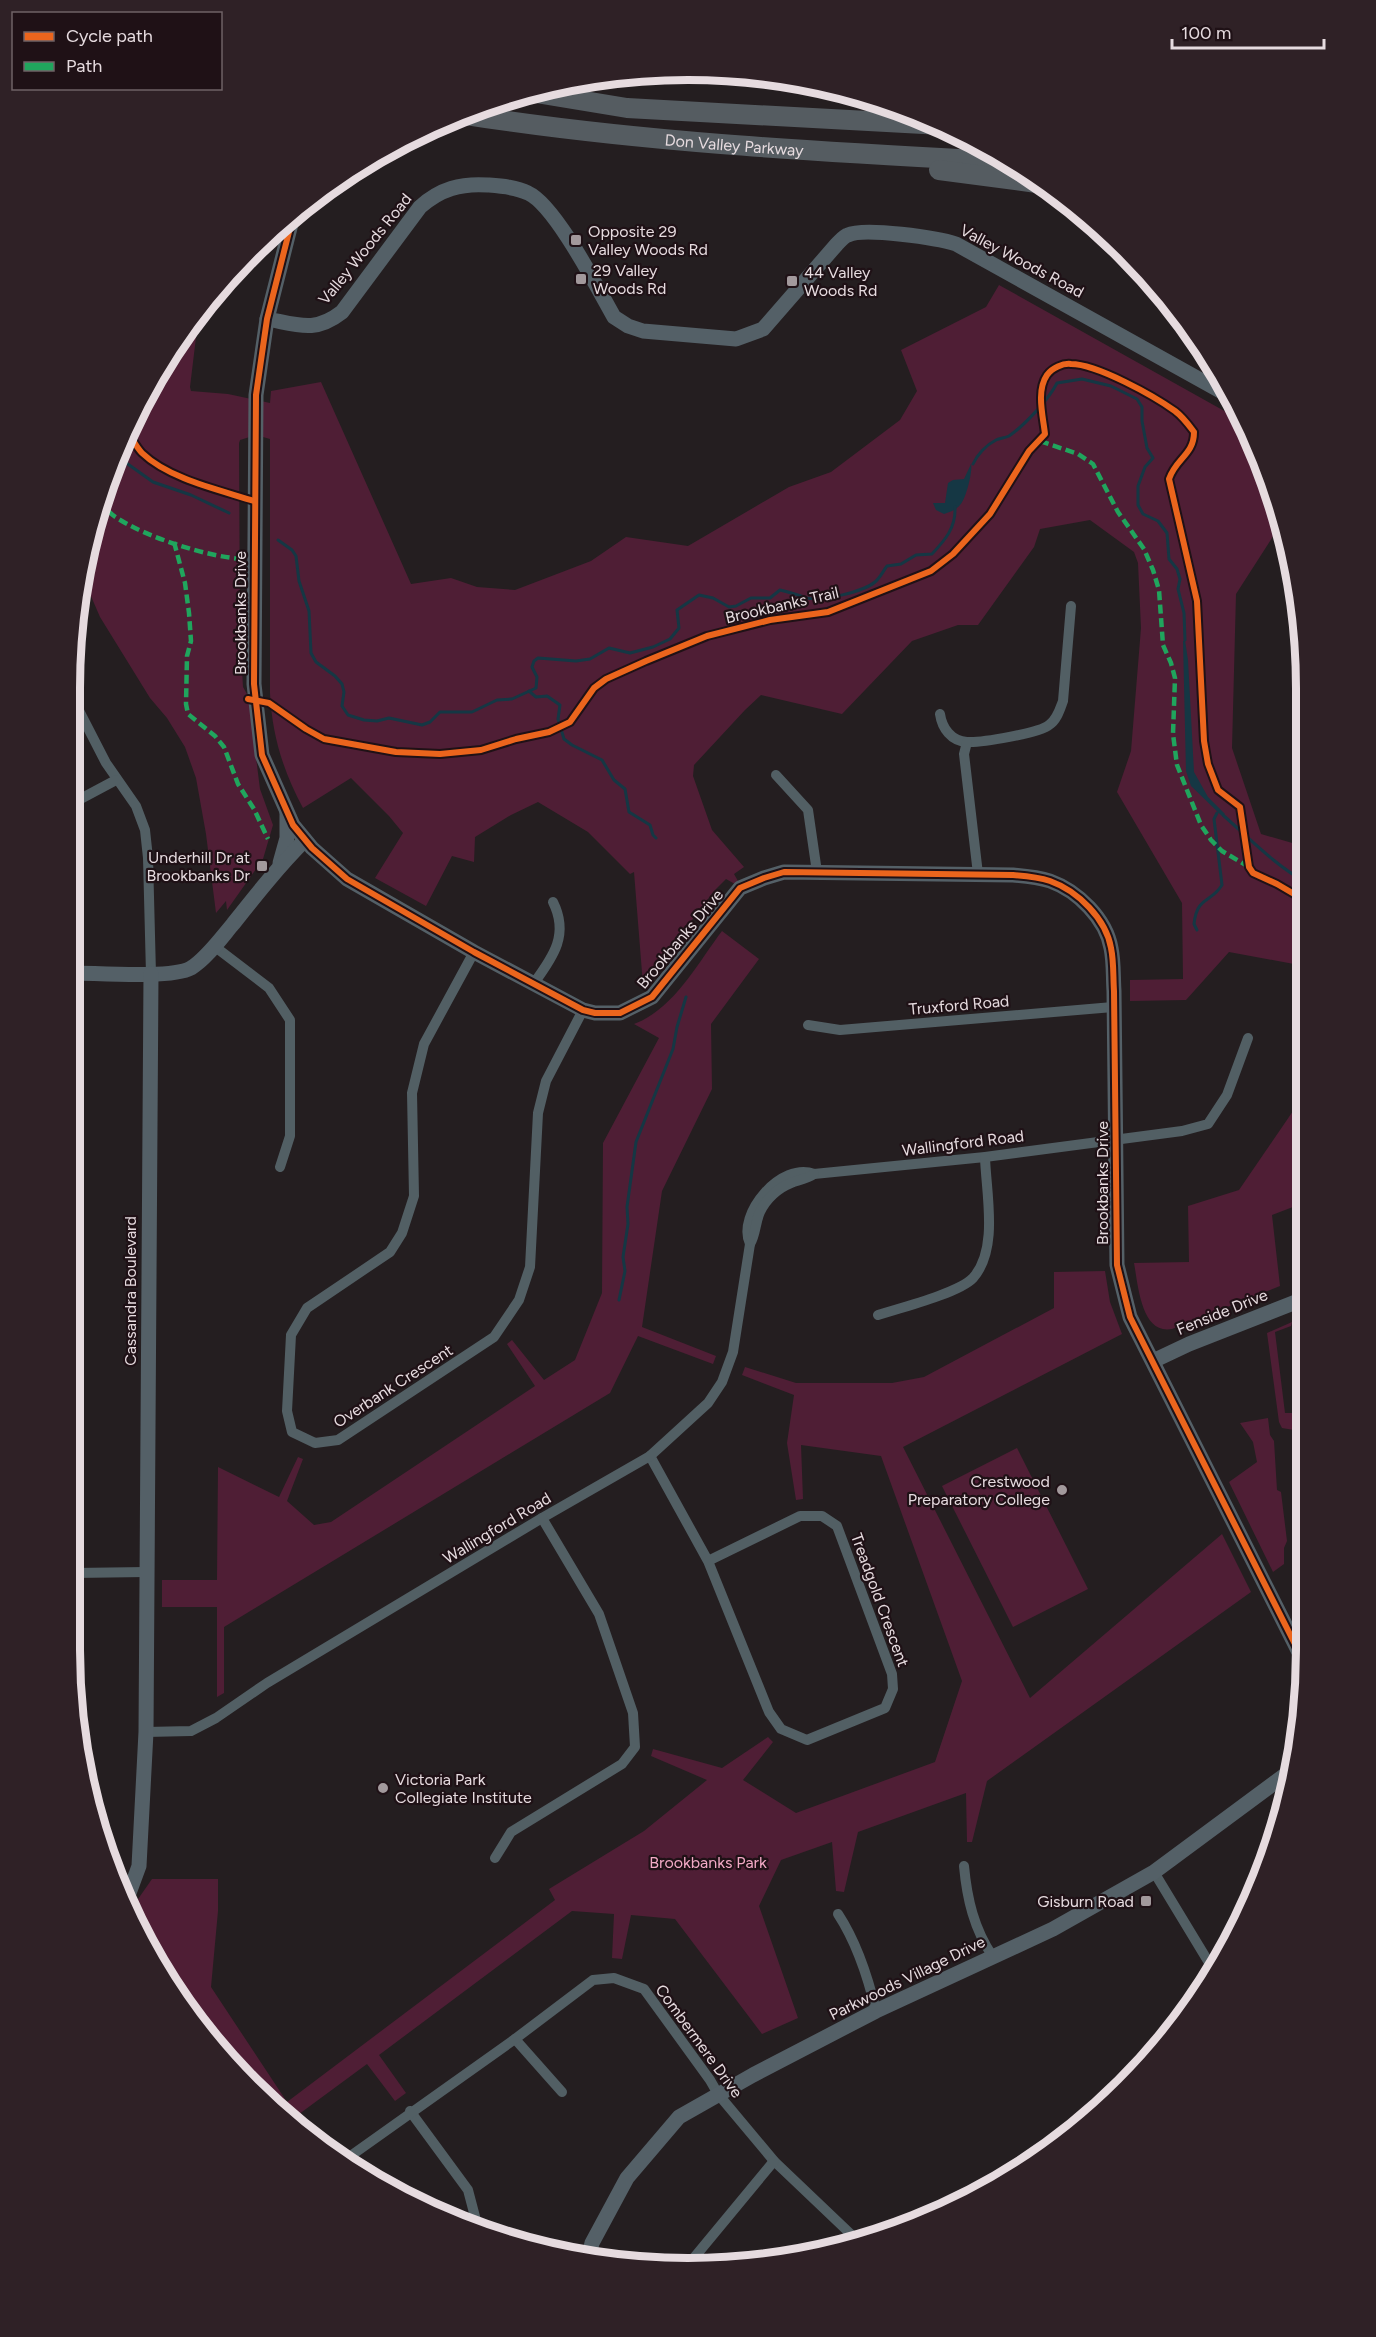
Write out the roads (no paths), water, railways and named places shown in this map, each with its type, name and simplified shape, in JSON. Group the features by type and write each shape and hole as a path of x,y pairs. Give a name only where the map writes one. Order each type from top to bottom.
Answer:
{"highway":[{"name":"Don Valley Parkway","path":"551,95 627,108 914,124"},
{"name":"Don Valley Parkway","path":"480,117 626,136 992,161"},
{"path":"899,156 943,171 1025,182"}],"street":[{"name":"Valley Woods Road","path":"267,319 312,327 328,323 342,312 420,207 440,192 472,184 505,186 529,193 547,207 614,317 628,326 643,331 735,339 763,329 837,244 848,235 862,232 903,235 944,240 956,244 1218,390"},
{"name":"Brookbanks Drive","path":"290,229 267,319 256,395 254,684 262,755 287,813 305,840 347,879 474,952 583,1010 595,1013 620,1013 652,997 740,888 783,872 1013,875 1051,882 1065,888 1086,905 1102,926 1111,947 1117,1265 1130,1317 1296,1646"},
{"path":"940,714 946,731 966,742 1039,732 1051,724 1058,714 1062,701 1071,606"},
{"name":"Cassandra Boulevard","path":"80,713 116,780 136,806 145,830 148,858 151,974 146,1732 140,1866 130,1891"},
{"path":"966,742 964,754 978,874"},
{"path":"776,775 808,810 817,872"},
{"path":"80,799 116,780"},
{"path":"277,870 285,848 287,813"},
{"path":"80,973 151,974 191,968 214,946 305,840"},
{"path":"534,983 561,933 561,920 553,902"},
{"path":"214,946 269,988 290,1020 290,1136 280,1167"},
{"name":"Overbank Crescent","path":"474,952 424,1044 412,1093 414,1196 402,1233 390,1252 306,1308 291,1335 287,1411 292,1432 315,1443 338,1440 494,1337 519,1300 530,1267 538,1113 546,1081 583,1010"},
{"name":"Truxford Road","path":"808,1025 840,1030 1113,1007"},
{"name":"Wallingford Road","path":"146,1732 190,1731 216,1718 267,1683 650,1456 708,1403 722,1382 733,1352 750,1244 754,1237 759,1213 765,1202 776,1191 814,1174 985,1157 1182,1131 1208,1124 1227,1095 1248,1038"},
{"path":"878,1315 954,1289 972,1279 986,1259 989,1234 985,1157"},
{"name":"Fenside Drive","path":"1154,1361 1233,1326 1296,1302"},
{"name":"Treadgold Crescent","path":"650,1456 708,1561 769,1712 781,1729 807,1740 885,1708 893,1689 892,1674 837,1526 822,1516 800,1516 708,1561"},
{"path":"495,1858 511,1832 622,1764 635,1747 633,1713 599,1614 542,1518"},
{"path":"80,1573 146,1572"},
{"name":"Parkwoods Village Drive","path":"590,2249 627,2178 679,2117 876,2011 1053,1929 1154,1872 1283,1776"},
{"path":"964,1866 967,1896 980,1938 993,1957"},
{"path":"1154,1872 1209,1963"},
{"path":"838,1914 849,1931 870,1986 876,2011"},
{"name":"Combermere Drive","path":"351,2155 594,1980 614,1978 644,1989 718,2094 774,2161 852,2235"},
{"path":"515,2038 562,2092"},
{"path":"410,2111 468,2190 476,2219"},
{"path":"694,2258 774,2161"}],"water":[{"path":"971,464 969,485 962,502 955,510 944,514 936,510 933,503 945,503 948,483 964,479"},
{"path":"1185,640 1194,772 1208,797 1225,814 1223,817 1191,786 1186,771 1183,641"}],"waterway":[{"path":"973,464 979,454 989,445 1009,436 1029,419 1057,383 1082,379 1111,386 1137,399 1142,407 1147,448 1153,458 1145,467 1138,486 1138,505 1143,514 1158,521 1167,533 1169,559 1177,569 1180,579 1178,589 1184,613 1185,640"},
{"path":"124,461 153,482 191,495 229,513"},
{"path":"278,540 292,550 296,556 299,581 309,611 311,653 316,662 342,684 344,692 342,706 348,715 364,720 377,721 389,718 422,725 430,722 440,712 472,712 497,700 512,699 536,688 537,677 532,667 538,658 576,661 590,659 609,648 630,653 653,647 670,639 679,628 677,610 699,595 713,598 729,607 751,598 770,598 780,590 814,599 862,589 875,582 887,566 901,564 916,555 932,554 952,527 955,507"},
{"path":"529,691 536,697 547,696 560,705 558,719 564,739 602,760 614,780 625,789 629,812 650,825 656,838"},
{"path":"1197,930 1194,924 1198,909 1222,885 1214,819 1217,813"},
{"path":"1224,816 1274,861 1296,877"},
{"path":"619,1300 625,1271 623,1257 628,1224 627,1207 636,1142 673,1049 686,997"}],"place":[{"name":"Opposite 29 Valley Woods Rd","path":"576,240"},
{"name":"29 Valley Woods Rd","path":"581,279"},
{"name":"44 Valley Woods Rd","path":"792,281"},
{"name":"Underhill Dr at Brookbanks Dr","path":"262,866"},
{"name":"Crestwood Preparatory College","path":"1062,1490"},
{"name":"Victoria Park Collegiate Institute","path":"383,1788"},
{"name":"Gisburn Road","path":"1146,1901"}],"park label":[{"name":"Brookbanks Park","path":"708,1862"}]}
